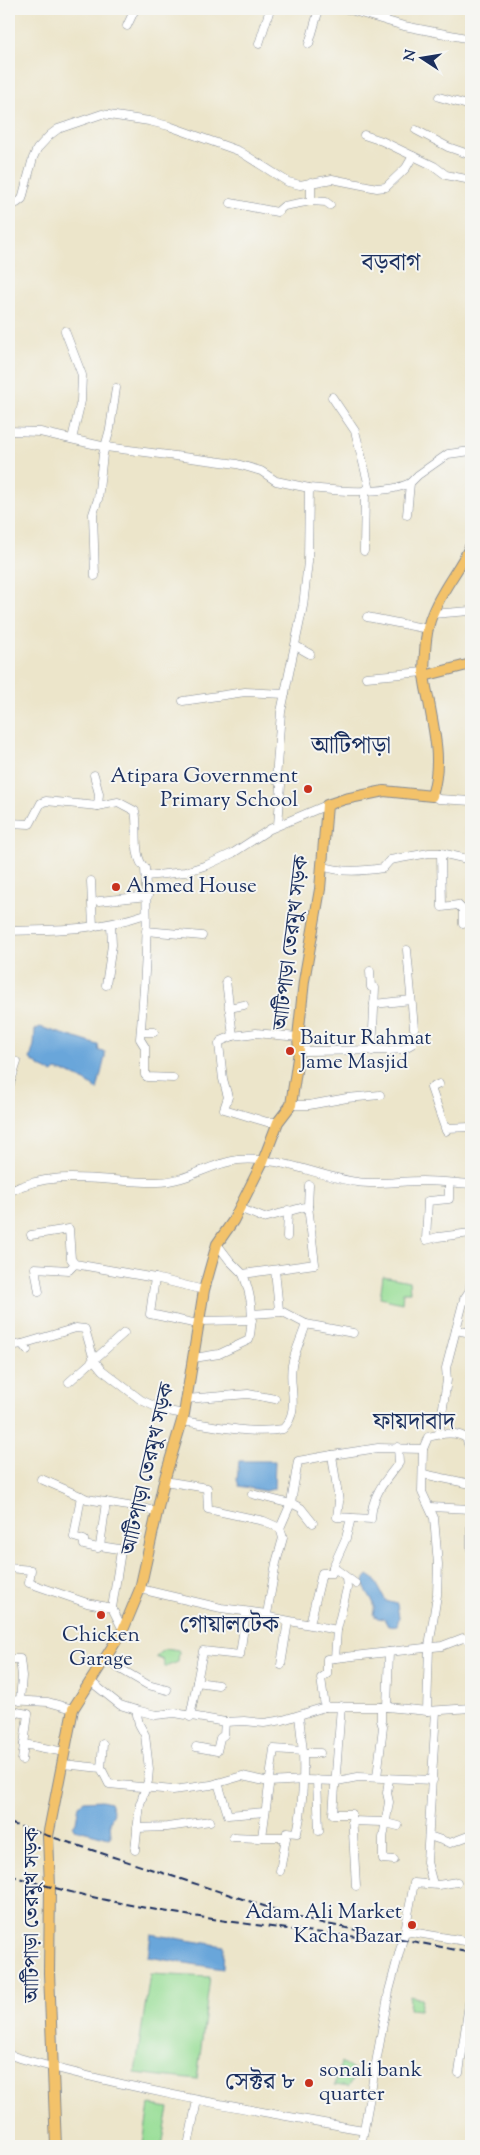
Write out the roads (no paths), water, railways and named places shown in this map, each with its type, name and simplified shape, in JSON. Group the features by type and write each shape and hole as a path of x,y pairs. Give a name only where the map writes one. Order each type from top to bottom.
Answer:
{"main road":[{"path":"432,796 438,772 438,748 424,674 428,629 432,614 471,544"},
{"path":"424,674 471,664"},
{"name":"আটিপাড়া তেরমুখ সড়ক","path":"56,2146 49,1973 50,1887 48,1836 73,1709 123,1630 140,1589 164,1481 182,1417 194,1358 204,1290 217,1244 233,1221 263,1160 278,1122 291,1105 299,1051 298,1037 304,981 322,866 327,805 345,799 384,791 432,796"}],"street":[{"path":"127,26 135,9"},
{"path":"259,44 270,9"},
{"path":"309,44 319,9"},
{"path":"347,9 404,26 471,39"},
{"path":"439,97 471,106"},
{"path":"9,203 17,203 22,199 33,158 37,149 50,135 58,129 102,114 169,126 239,151 288,182 300,185 332,179 377,188 386,187 406,168 413,156"},
{"path":"416,130 448,148 471,155"},
{"path":"364,135 382,141 434,166 446,175 471,180"},
{"path":"311,182 311,200"},
{"path":"231,203 277,212 284,206 311,200 326,202 330,205"},
{"path":"65,331 82,376 81,401 72,439"},
{"path":"94,576 93,514 116,388"},
{"path":"332,397 355,431 367,490 364,551"},
{"path":"9,431 40,432 106,447 237,464 261,471 276,481 342,492 398,489 410,483 418,474 448,454 471,451"},
{"path":"407,515 410,483"},
{"path":"278,825 281,785 276,779 281,712 303,606 308,562 309,488"},
{"path":"432,614 470,611"},
{"path":"367,617 428,629"},
{"path":"296,646 310,654"},
{"path":"366,677 424,674"},
{"path":"183,701 245,692 285,694"},
{"path":"94,775 99,794 98,806"},
{"path":"432,796 439,799 471,801"},
{"path":"9,823 30,824 43,801 98,806 118,802 135,811 138,822 138,853 141,864 146,868 148,896 146,914 147,960 140,1039 145,1047 145,1075 148,1077 173,1078"},
{"name":"আটিপাড়া তেরমুখ সড়ক","path":"146,876 185,872 208,865 233,853 258,835 327,805"},
{"path":"322,866 345,871 371,870 383,868 390,860 429,853 441,853 471,860"},
{"path":"441,853 442,907 458,905 467,909 463,924"},
{"path":"91,881 93,927"},
{"path":"99,901 148,896"},
{"path":"9,931 66,931 111,925 146,914"},
{"path":"106,985 112,945 111,925"},
{"path":"146,931 202,936"},
{"path":"407,950 414,1028"},
{"path":"370,971 371,987 375,988 372,1050"},
{"path":"226,981 233,1036"},
{"path":"374,1004 412,1000"},
{"path":"229,1008 244,1005"},
{"path":"141,1032 154,1032"},
{"path":"278,1122 267,1122 224,1109 228,1097 223,1079 219,1044 233,1036 256,1033 298,1037"},
{"path":"299,1051 403,1049 412,1044"},
{"path":"9,1060 17,1062 9,1087"},
{"path":"439,1084 431,1088 446,1131 446,1128 471,1127"},
{"path":"291,1105 309,1105 347,1098 380,1095"},
{"path":"9,1192 20,1186 56,1177 143,1182 174,1181 238,1160 263,1160 291,1165 342,1180 361,1182 435,1181 471,1184"},
{"path":"449,1183 449,1199 428,1201 426,1240 438,1237 471,1236"},
{"path":"244,1274 315,1264 308,1206 309,1185"},
{"path":"239,1208 264,1218 308,1206"},
{"path":"287,1237 288,1210"},
{"path":"31,1235 69,1229 71,1259 75,1264 155,1278 204,1290"},
{"path":"194,1358 219,1354 249,1340 252,1317 251,1293 244,1274 230,1262 217,1244"},
{"path":"39,1292 35,1268 69,1270 75,1264"},
{"path":"275,1270 278,1307 281,1312 306,1324 353,1333"},
{"path":"439,1434 447,1380 446,1368 464,1299 471,1290 471,1276"},
{"path":"155,1278 150,1314 199,1322 281,1312"},
{"path":"9,1346 24,1347 76,1328 85,1329 94,1360 102,1370 140,1400 182,1417 239,1430 272,1431 283,1429 293,1413 292,1365 306,1324"},
{"path":"456,1330 471,1333"},
{"path":"69,1382 124,1333"},
{"path":"186,1399 248,1394 275,1399"},
{"path":"427,1711 429,1647 438,1564 434,1518 422,1492 423,1450 428,1437 439,1434 464,1436 468,1444 471,1445"},
{"path":"280,1528 291,1503 298,1461 378,1448 398,1447 423,1450"},
{"path":"332,1455 339,1502 338,1517 371,1519 371,1508 375,1495 399,1463 398,1447"},
{"path":"423,1474 471,1484"},
{"path":"41,1479 81,1496 157,1511"},
{"path":"164,1481 207,1488 208,1509 264,1521 280,1528 284,1538 276,1563 267,1614"},
{"path":"252,1494 291,1503 301,1508 313,1523"},
{"path":"81,1496 74,1537 84,1540 84,1545 121,1550 112,1608 123,1630"},
{"path":"100,1546 106,1502"},
{"path":"430,1508 471,1509 471,1549"},
{"path":"310,1624 322,1573 332,1573 346,1538 351,1518"},
{"path":"333,1567 356,1584"},
{"path":"9,1568 31,1570 30,1583 87,1603 112,1608"},
{"path":"335,1658 338,1630 345,1597 346,1578"},
{"path":"140,1589 220,1608 267,1614 269,1617 338,1630"},
{"path":"190,1717 203,1651 240,1655 246,1612"},
{"path":"281,1664 288,1621"},
{"path":"325,1707 321,1678 327,1674 327,1659 442,1646 463,1638 471,1640"},
{"path":"377,1777 389,1652"},
{"path":"9,1659 20,1659 22,1676 20,1700"},
{"path":"105,1660 148,1685 167,1690"},
{"path":"90,1681 120,1705 136,1710 156,1715 174,1714 225,1722 264,1723 299,1716 325,1707 342,1706 427,1711 471,1708"},
{"path":"197,1682 218,1685"},
{"path":"9,1700 48,1702 73,1709"},
{"path":"342,1706 333,1814 352,1814 356,1886"},
{"path":"135,1850 140,1804 146,1788 149,1770 148,1753 136,1710"},
{"path":"432,1884 427,1862 436,1711"},
{"path":"9,1714 15,1715 17,1712 28,1714 22,1760"},
{"path":"280,1872 287,1832 297,1833 305,1780 299,1716"},
{"path":"196,1747 217,1751 220,1738 224,1735 225,1722"},
{"path":"24,1744 64,1752"},
{"path":"102,1744 101,1768 109,1784 173,1790 218,1783 242,1776 269,1782 337,1781 358,1777 433,1780"},
{"path":"262,1837 274,1749 320,1753"},
{"path":"63,1764 101,1768"},
{"path":"389,1778 387,1793 389,1802 383,1838 383,1859 394,1860"},
{"path":"317,1780 319,1831"},
{"path":"218,1783 228,1815 265,1812"},
{"path":"137,1828 210,1821"},
{"path":"352,1821 382,1822 398,1826"},
{"path":"429,1836 450,1843 471,1835"},
{"path":"233,1837 286,1837"},
{"path":"361,2146 389,1991 405,1930 414,1883 438,1885 456,1882"},
{"path":"405,1930 471,1942"},
{"path":"459,2073 469,2031 470,1997"},
{"path":"9,2055 54,2068 197,2100 364,2130"},
{"path":"188,2146 197,2100"}],"water":[{"path":"40,1027 98,1045 99,1051 105,1052 97,1090 78,1077 56,1070 53,1073 30,1059 34,1045 35,1030"},
{"path":"239,1461 275,1461 274,1489 265,1491 239,1486 237,1480"},
{"path":"368,1575 374,1579 386,1601 397,1604 399,1618 397,1625 388,1626 384,1619 373,1615 374,1604 364,1585"},
{"path":"102,1800 110,1802 114,1813 110,1821 111,1836 109,1838 74,1829 73,1826 76,1822 79,1805 84,1801"},
{"path":"151,1934 224,1946 223,1969 148,1957"}],"railway":[{"path":"9,1823 307,1920 471,1953"},
{"path":"9,1875 95,1898 138,1907 226,1921 358,1937"}],"place":[{"name":"Atipara Government Primary School","path":"308,789"},
{"name":"Ahmed House","path":"116,887"},
{"name":"Baitur Rahmat Jame Masjid","path":"290,1051"},
{"name":"Chicken Garage","path":"101,1615"},
{"name":"Adam Ali Market Kacha Bazar","path":"412,1925"},
{"name":"sonali bank quarter","path":"309,2083"}],"district":[{"name":"বড়বাগ","path":"391,264"},
{"name":"আটিপাড়া","path":"351,747"},
{"name":"ফায়দাবাদ","path":"414,1423"},
{"name":"গোয়ালটেক","path":"229,1626"},
{"name":"সেক্টর ৮","path":"260,2083"}]}
